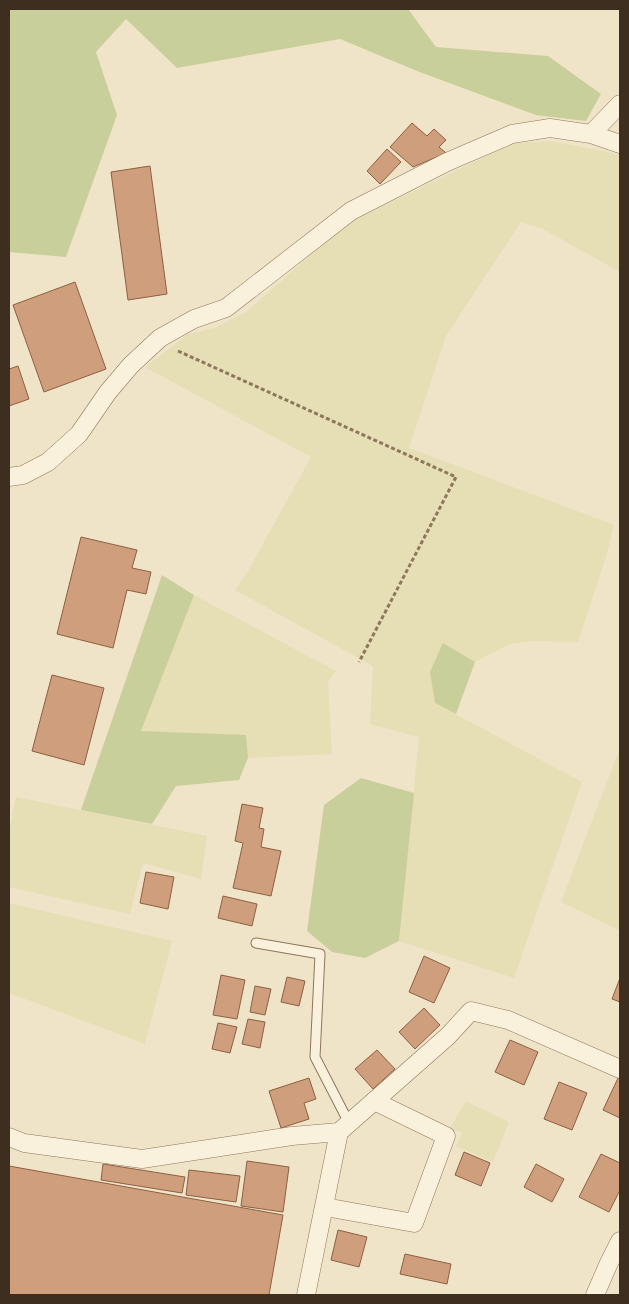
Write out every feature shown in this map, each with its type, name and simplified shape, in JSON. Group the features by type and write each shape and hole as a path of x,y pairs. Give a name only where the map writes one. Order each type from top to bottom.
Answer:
{"street":[{"path":"591,134 620,104"},
{"path":"9,477 23,475 48,462 79,434 131,365 160,338 194,319 226,308 351,211 447,162 512,134 550,128 591,134 620,144"},
{"path":"9,1137 24,1143 142,1159 344,1128 448,1036 472,1011 508,1020 620,1069"},
{"path":"325,1206 414,1223 446,1136 374,1101"},
{"path":"306,1295 344,1128"},
{"path":"595,1295 620,1241"}],"lane":[{"path":"256,943 320,954 315,1057 344,1128"}],"path":[{"path":"160,338 174,349 456,477 359,662"}],"shaded area":[{"path":"550,141 620,155 620,272 543,229 521,222 446,336 409,448 614,525 606,557 578,642 533,641 510,644 475,662 443,644 435,703 582,782 514,978 399,941 419,737 370,724 373,666 235,590 248,571 311,457 145,367 188,334 215,328 246,312 314,252 356,219 513,143"},
{"path":"194,595 336,671 328,682 332,754 248,758 246,736 141,731"},
{"path":"618,753 620,754 620,931 561,902"},
{"path":"16,797 207,836 201,879 143,863 130,914 9,887 9,832"},
{"path":"9,903 172,941 145,1044 9,993"},
{"path":"466,1101 509,1122 493,1162 456,1146 462,1133 450,1128"}],"green space":[{"path":"9,9 408,9 436,47 548,56 601,94 586,121 536,115 417,71 340,39 177,68 126,19 96,52 117,115 66,257 9,252"},
{"path":"162,575 194,595 141,731 246,735 248,758 239,780 176,786 152,824 81,810"},
{"path":"443,643 475,662 456,714 435,703 430,672"},
{"path":"361,778 414,793 399,941 365,958 332,952 307,931 324,805"}],"building":[{"path":"412,123 427,136 434,129 446,140 439,147 446,153 413,167 390,147"},
{"path":"387,149 401,162 380,184 367,171"},
{"path":"150,166 167,294 128,300 111,172"},
{"path":"75,282 106,369 44,392 13,305"},
{"path":"18,366 29,399 9,406 9,369"},
{"path":"81,537 137,550 132,568 151,572 146,594 127,590 113,648 57,634"},
{"path":"52,675 104,688 84,765 32,751"},
{"path":"242,804 263,808 259,828 264,829 261,847 281,851 271,896 233,888 243,843 235,841"},
{"path":"146,872 174,877 168,909 140,903"},
{"path":"223,896 257,904 252,926 218,918"},
{"path":"424,956 450,968 434,1003 409,992"},
{"path":"221,975 245,980 237,1019 213,1015"},
{"path":"287,977 305,981 299,1006 281,1002"},
{"path":"620,978 620,1002 612,999"},
{"path":"255,986 271,989 265,1015 250,1012"},
{"path":"424,1008 440,1025 415,1049 399,1032"},
{"path":"248,1019 265,1022 260,1048 242,1044"},
{"path":"218,1023 237,1027 230,1053 212,1049"},
{"path":"510,1040 538,1052 524,1085 495,1072"},
{"path":"377,1050 395,1069 373,1089 355,1069"},
{"path":"620,1077 620,1118 603,1110"},
{"path":"309,1078 316,1099 304,1103 309,1119 281,1128 269,1091"},
{"path":"559,1082 587,1093 572,1130 544,1119"},
{"path":"464,1152 490,1163 481,1186 455,1175"},
{"path":"601,1154 620,1163 620,1190 609,1212 579,1197"},
{"path":"247,1161 289,1167 283,1212 241,1206"},
{"path":"103,1164 185,1177 182,1193 101,1180"},
{"path":"536,1164 564,1179 552,1202 524,1187"},
{"path":"9,1166 283,1215 269,1295 9,1295"},
{"path":"189,1170 240,1176 236,1202 186,1195"},
{"path":"338,1230 367,1237 359,1267 331,1260"},
{"path":"405,1254 451,1264 447,1284 400,1274"}]}
